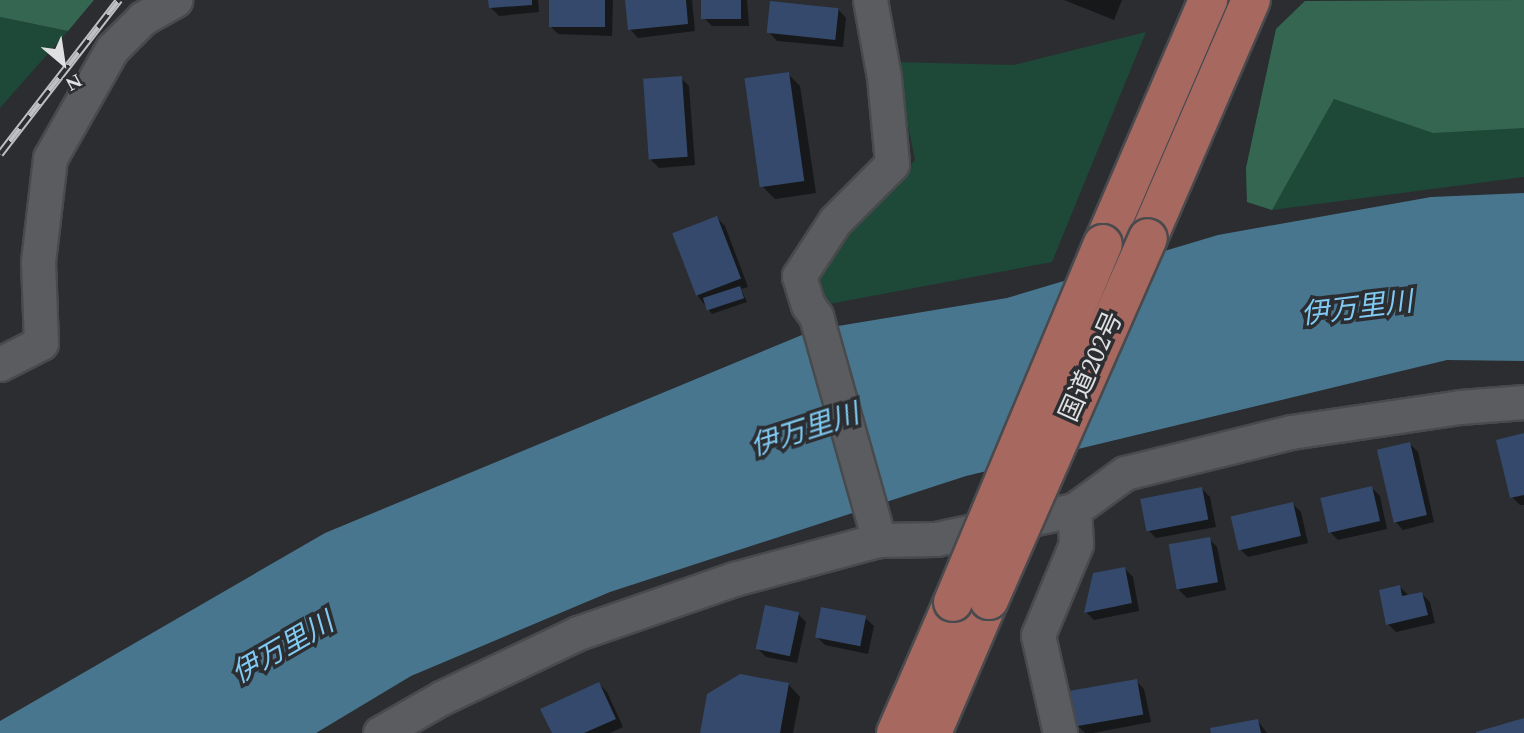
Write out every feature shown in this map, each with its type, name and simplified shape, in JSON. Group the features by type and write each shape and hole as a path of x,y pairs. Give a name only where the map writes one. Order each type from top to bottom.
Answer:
{"highway":[{"name":"国道202号","path":"932,733 971,601 1103,244 1208,0"},
{"name":"国道202号","path":"896,733 971,601 1148,238 1251,0"}],"street":[{"path":"0,364 41,343 38,262 50,158 112,49 143,18 175,0"},
{"path":"870,0 884,77 892,164 835,221 799,276 808,305 816,316 879,540"},
{"path":"380,733 441,698 578,633 734,579 879,540 936,539 1074,510 1125,473 1291,432 1460,407 1524,402"},
{"path":"1060,733 1038,635 1076,544 1074,510"}],"green space":[{"path":"0,0 94,0 68,31 0,17"},
{"path":"1524,0 1524,177 1272,210 1247,202 1246,168 1276,29 1305,1"},
{"path":"1524,0 1524,128 1433,133 1334,99 1272,210 1247,202 1246,168 1276,29 1305,1"},
{"path":"0,17 68,31 0,108"},
{"path":"1146,32 1052,262 829,304 812,271 915,160 895,62 1014,65"}],"water":[{"name":"伊万里川","path":"1524,193 1524,361 1447,360 966,476 610,592 411,676 316,733 0,733 0,721 325,533 814,330 1007,298 1218,235 1431,197"}],"building":[{"path":"488,0 532,0 532,5 489,8"},
{"path":"549,0 605,0 605,27 549,27"},
{"path":"625,0 686,0 688,24 628,30"},
{"path":"701,0 741,0 741,19 701,19"},
{"path":"770,1 839,8 835,40 767,33"},
{"path":"789,72 804,181 760,187 744,78"},
{"path":"682,76 688,157 649,160 643,79"},
{"path":"717,216 741,279 696,296 672,233"},
{"path":"740,286 744,298 707,310 703,298"},
{"path":"1524,433 1524,495 1510,498 1496,440"},
{"path":"1410,442 1427,515 1394,523 1377,450"},
{"path":"1372,486 1380,521 1328,533 1320,498"},
{"path":"1202,487 1208,519 1146,531 1140,499"},
{"path":"1293,502 1301,536 1239,550 1231,516"},
{"path":"1210,537 1218,582 1177,590 1169,544"},
{"path":"1125,567 1132,603 1084,613 1093,573"},
{"path":"1400,585 1402,596 1422,592 1428,615 1386,625 1379,590"},
{"path":"765,605 799,612 790,656 756,649"},
{"path":"821,607 866,616 860,646 815,637"},
{"path":"740,674 789,683 780,733 700,733 707,694"},
{"path":"1137,679 1143,714 1076,726 1070,691"},
{"path":"599,682 616,719 584,733 552,733 540,709"},
{"path":"1524,718 1524,733 1476,733 1476,732"},
{"path":"1258,719 1261,733 1211,733 1210,728"}],"railway":[{"path":"0,154 119,0"}]}
